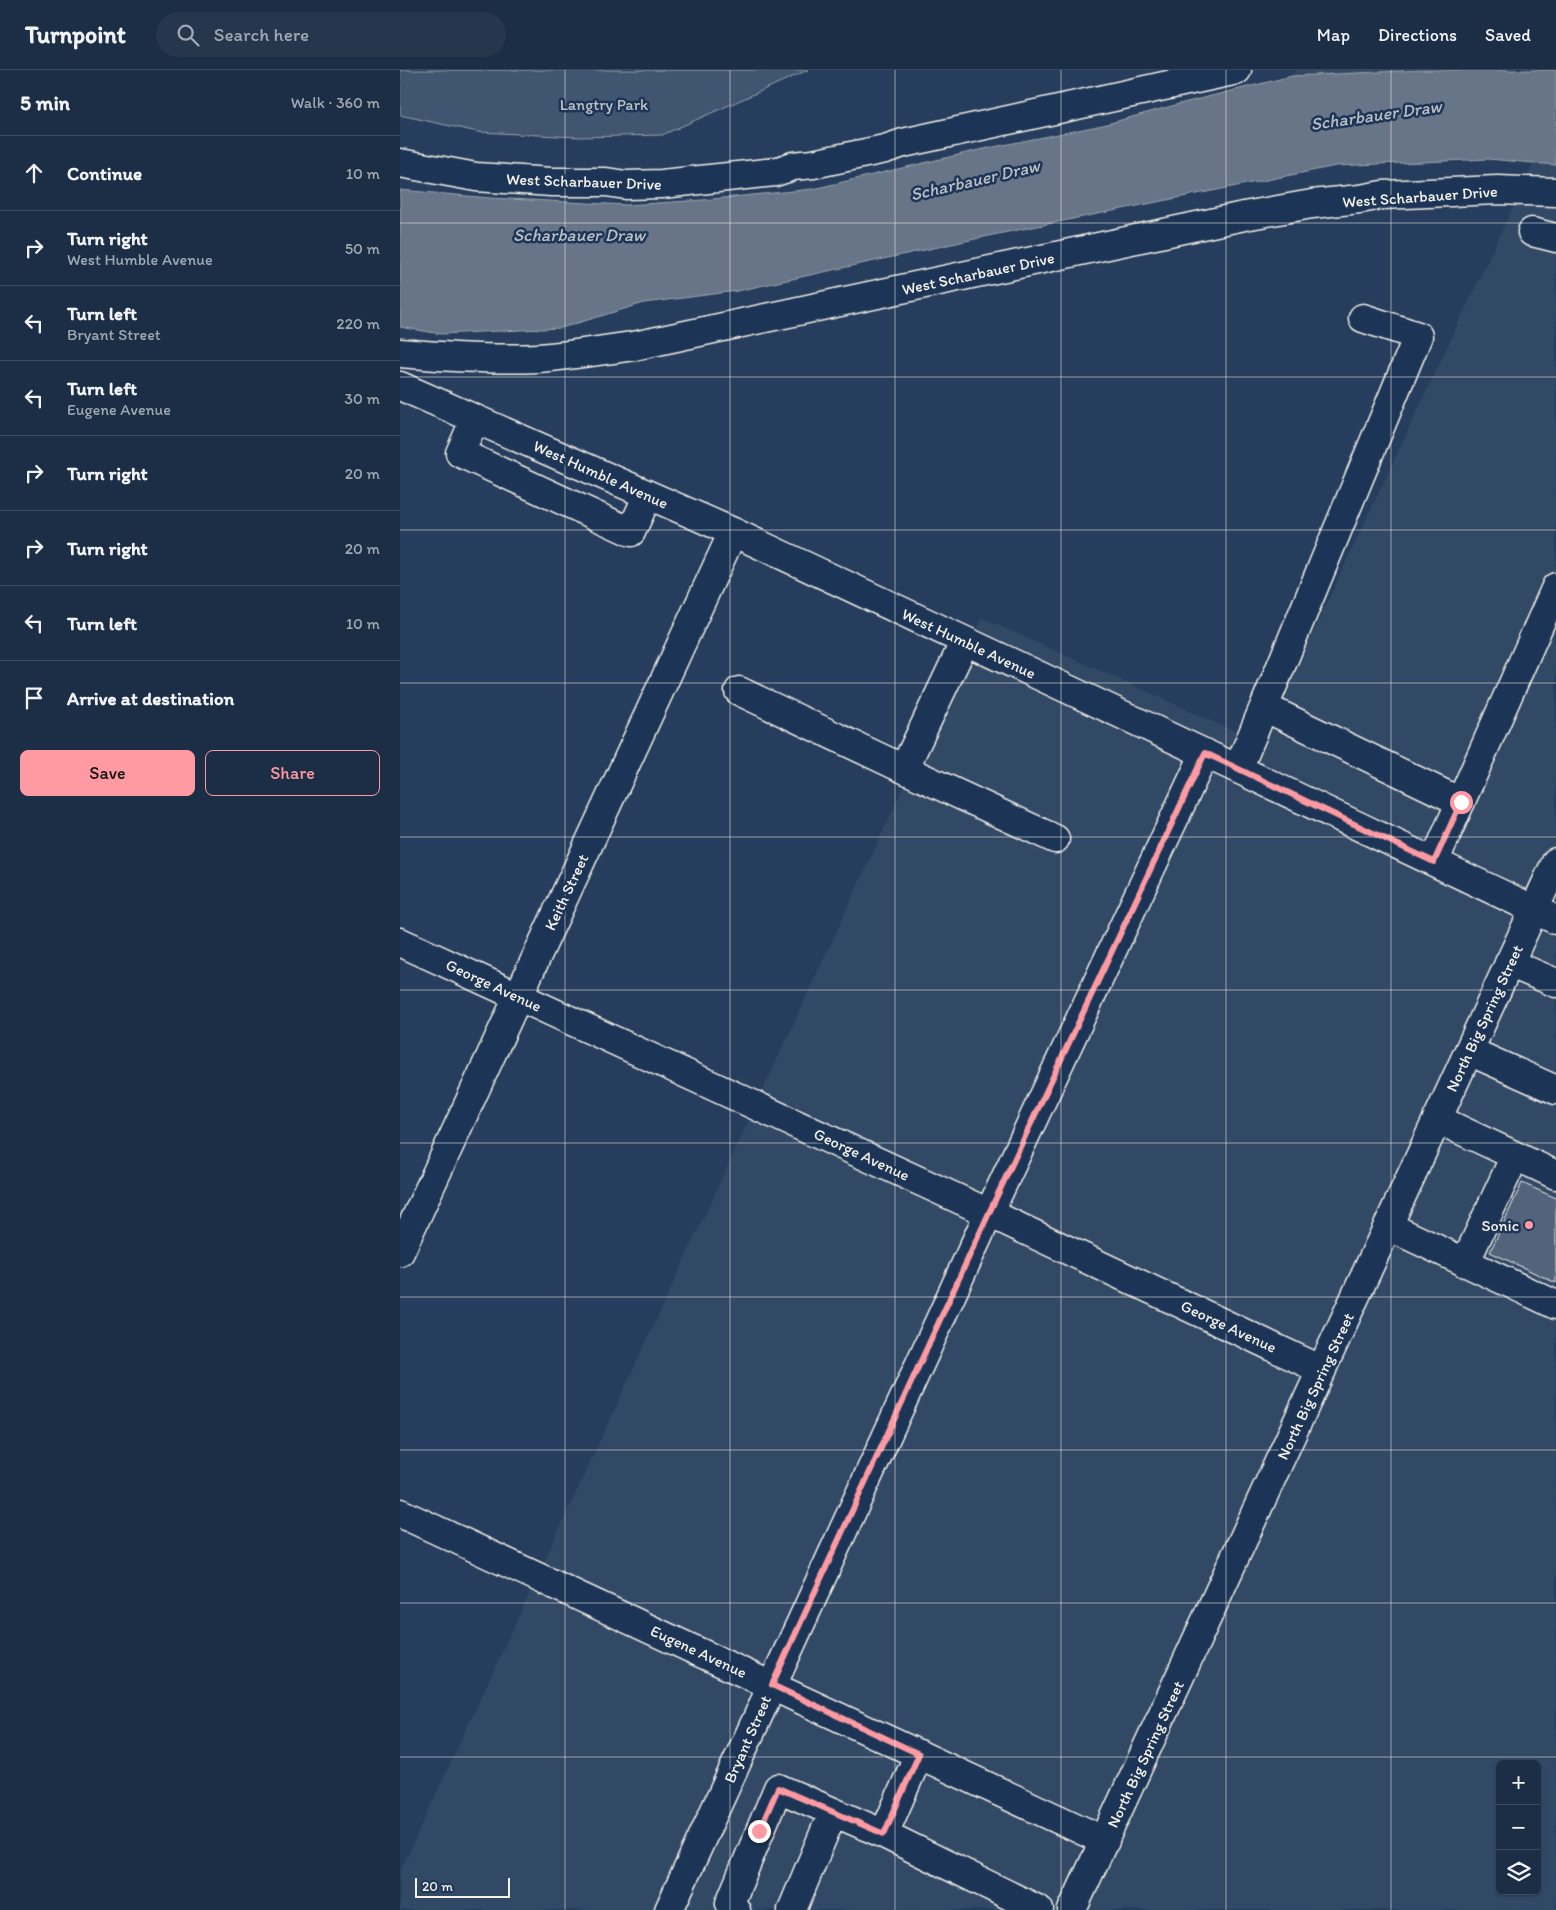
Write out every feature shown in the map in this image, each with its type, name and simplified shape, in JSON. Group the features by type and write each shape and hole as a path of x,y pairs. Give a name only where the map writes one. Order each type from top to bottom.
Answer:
{"main road":[{"name":"West Scharbauer Drive","path":"400,163 476,177 552,182 606,182 626,185 700,181 717,177 775,172 793,166 867,153 912,140 1237,70"},
{"name":"West Scharbauer Drive","path":"400,353 471,358 538,358 592,353 634,346 1224,220 1305,205 1406,193 1497,190 1556,192"},
{"path":"1238,769 1418,336 1363,318"},
{"name":"West Humble Avenue","path":"400,386 733,532 1545,915"},
{"path":"475,419 460,453 631,532 648,495"},
{"path":"532,485 547,450"},
{"name":"Keith Street","path":"400,1252 733,532"},
{"path":"1434,862 1556,587"},
{"path":"904,770 965,641"},
{"path":"739,691 1054,839"},
{"path":"1264,707 1461,802"},
{"name":"Bryant Street","path":"669,1910 989,1213 1205,753"},
{"name":"North Big Spring Street","path":"1072,1910 1106,1841 1509,963 1545,915 1556,862"},
{"name":"George Avenue","path":"400,942 989,1213 1322,1370"},
{"path":"1509,963 1556,983"},
{"path":"1469,1051 1556,1090"},
{"path":"1437,1119 1556,1175"},
{"path":"1465,1263 1515,1156"},
{"path":"1388,1226 1556,1305"},
{"name":"Eugene Avenue","path":"400,1513 1106,1841"},
{"path":"884,1834 919,1754"},
{"path":"736,1910 730,1904 778,1788 884,1834 1039,1910"},
{"path":"792,1910 834,1812"}],"shaded area":[{"path":"1295,70 1556,70 1556,1910 1047,1910 1011,1894 1004,1910 400,1910 400,1872 982,618 1261,743 1552,124 1267,134"}],"green space":[{"name":"Langtry Park","path":"400,70 808,70 662,135 579,137 478,132 400,115"}],"water":[{"name":"Scharbauer Draw","path":"1422,70 1556,70 1556,165 1488,159 1336,166 993,235 737,291 644,303 561,328 441,334 400,327 400,190 490,198 627,205 703,200 813,189 979,150 1103,125 1292,76"}],"building":[{"name":"Sonic","path":"1522,1183 1556,1198 1556,1283 1490,1252"}],"place":[{"name":"Sonic","path":"1529,1225"}],"route":[{"path":"759,1831 778,1788 884,1834 919,1754 772,1685 989,1213 1205,753 1434,862 1461,802"}]}
